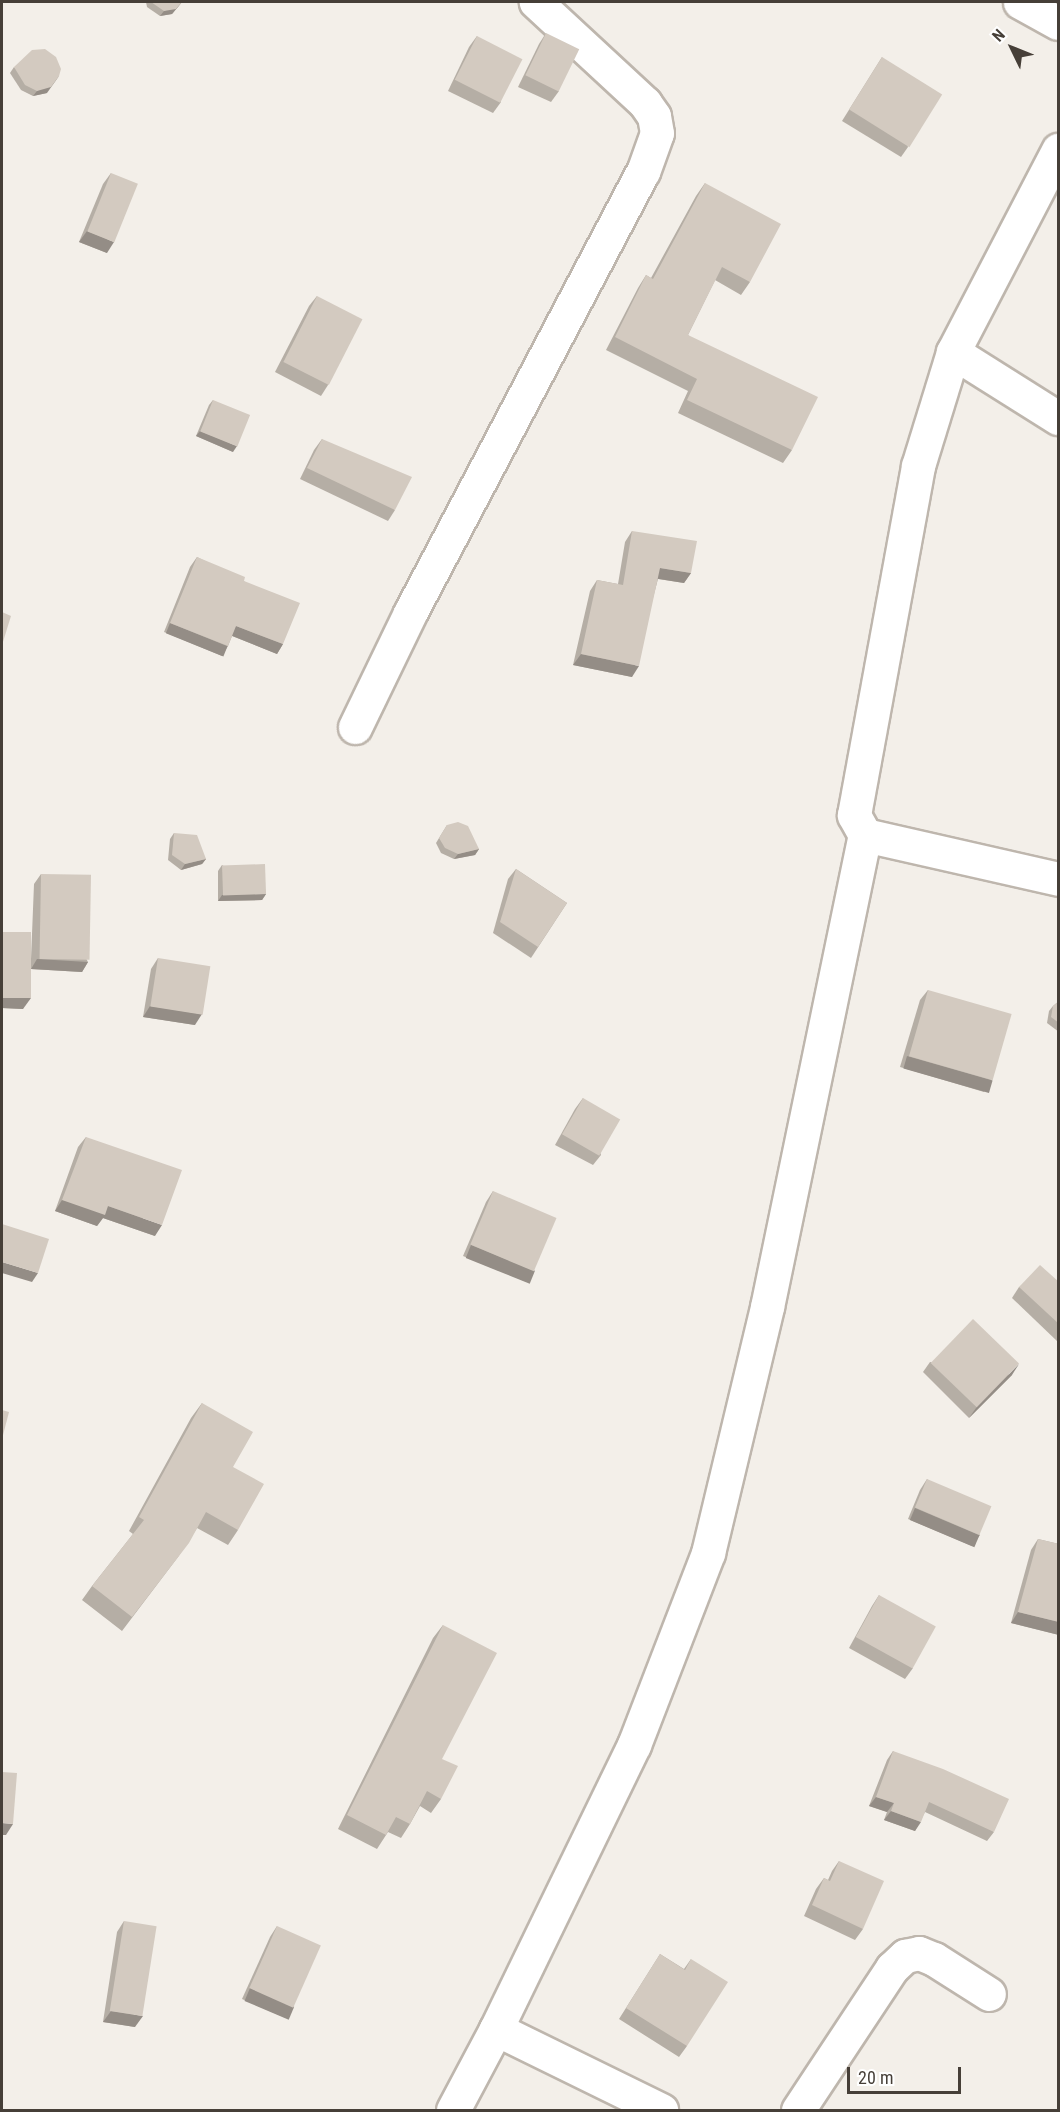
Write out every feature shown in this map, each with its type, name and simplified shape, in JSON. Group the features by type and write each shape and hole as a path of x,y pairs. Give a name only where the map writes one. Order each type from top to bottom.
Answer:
{"street":[{"path":"355,727 410,613 643,172 657,133 654,116 645,103 536,2"},
{"path":"1020,2 1059,23"},
{"path":"453,2110 496,2029 634,1745 708,1553 766,1307 865,835 854,815 918,466 953,352 1059,150"},
{"path":"953,352 1059,418"},
{"path":"865,835 1059,879"},
{"path":"798,2110 892,1968 905,1956 919,1953 934,1959 989,1994"},
{"path":"496,2029 662,2110"}],"building":[{"path":"151,2 182,2 176,9 164,11"},
{"path":"546,33 579,49 559,91 525,75"},
{"path":"477,36 522,59 500,103 455,80"},
{"path":"45,49 56,57 61,69 51,87 37,91 25,85 14,67 32,50"},
{"path":"882,57 942,95 909,147 849,110"},
{"path":"111,173 138,184 114,242 87,231"},
{"path":"705,183 781,224 750,282 722,267 688,335 818,397 792,450 687,400 697,379 615,337 646,275 653,279"},
{"path":"317,296 362,319 329,385 283,362"},
{"path":"213,400 250,415 237,447 200,432"},
{"path":"322,439 412,477 395,510 307,468"},
{"path":"632,531 697,541 691,573 660,568 639,666 581,654 597,580 623,585"},
{"path":"197,557 245,577 244,581 300,603 283,644 236,626 228,646 170,623"},
{"path":"2,612 11,616 2,645"},
{"path":"458,822 468,826 479,849 458,854 445,848 439,838 447,825"},
{"path":"174,833 197,835 206,859 185,864 172,855"},
{"path":"265,864 266,894 223,895 222,866"},
{"path":"516,869 567,903 538,947 500,922"},
{"path":"41,874 91,875 90,960 40,959"},
{"path":"2,932 31,932 31,998 2,998"},
{"path":"158,958 210,966 203,1015 150,1006"},
{"path":"928,990 1012,1014 993,1080 909,1056"},
{"path":"1059,1001 1059,1023 1051,1017 1053,1006"},
{"path":"583,1098 620,1120 599,1156 562,1134"},
{"path":"86,1137 182,1170 162,1225 108,1206 105,1215 62,1200"},
{"path":"493,1191 557,1218 534,1271 470,1244"},
{"path":"2,1224 49,1239 38,1273 2,1262"},
{"path":"1040,1265 1059,1282 1059,1324 1019,1287"},
{"path":"973,1319 1019,1363 977,1407 931,1363"},
{"path":"202,1403 253,1432 233,1467 264,1484 238,1530 206,1512 189,1543 132,1617 92,1586 144,1520 139,1517"},
{"path":"2,1410 9,1412 2,1439"},
{"path":"927,1479 991,1506 979,1535 915,1508"},
{"path":"1038,1539 1059,1544 1059,1622 1018,1612"},
{"path":"879,1595 936,1627 913,1668 856,1637"},
{"path":"443,1625 497,1653 442,1759 458,1766 441,1799 427,1791 410,1824 396,1817 386,1835 347,1815"},
{"path":"893,1751 943,1769 1009,1799 994,1832 929,1802 921,1822 891,1811 894,1803 876,1797"},
{"path":"2,1772 17,1773 13,1824 2,1823"},
{"path":"839,1861 884,1881 863,1929 812,1905 824,1878 830,1881"},
{"path":"124,1921 157,1926 142,2016 110,2011"},
{"path":"277,1926 321,1946 293,2008 249,1988"},
{"path":"660,1954 685,1970 691,1959 728,1982 687,2046 626,2008"}]}
